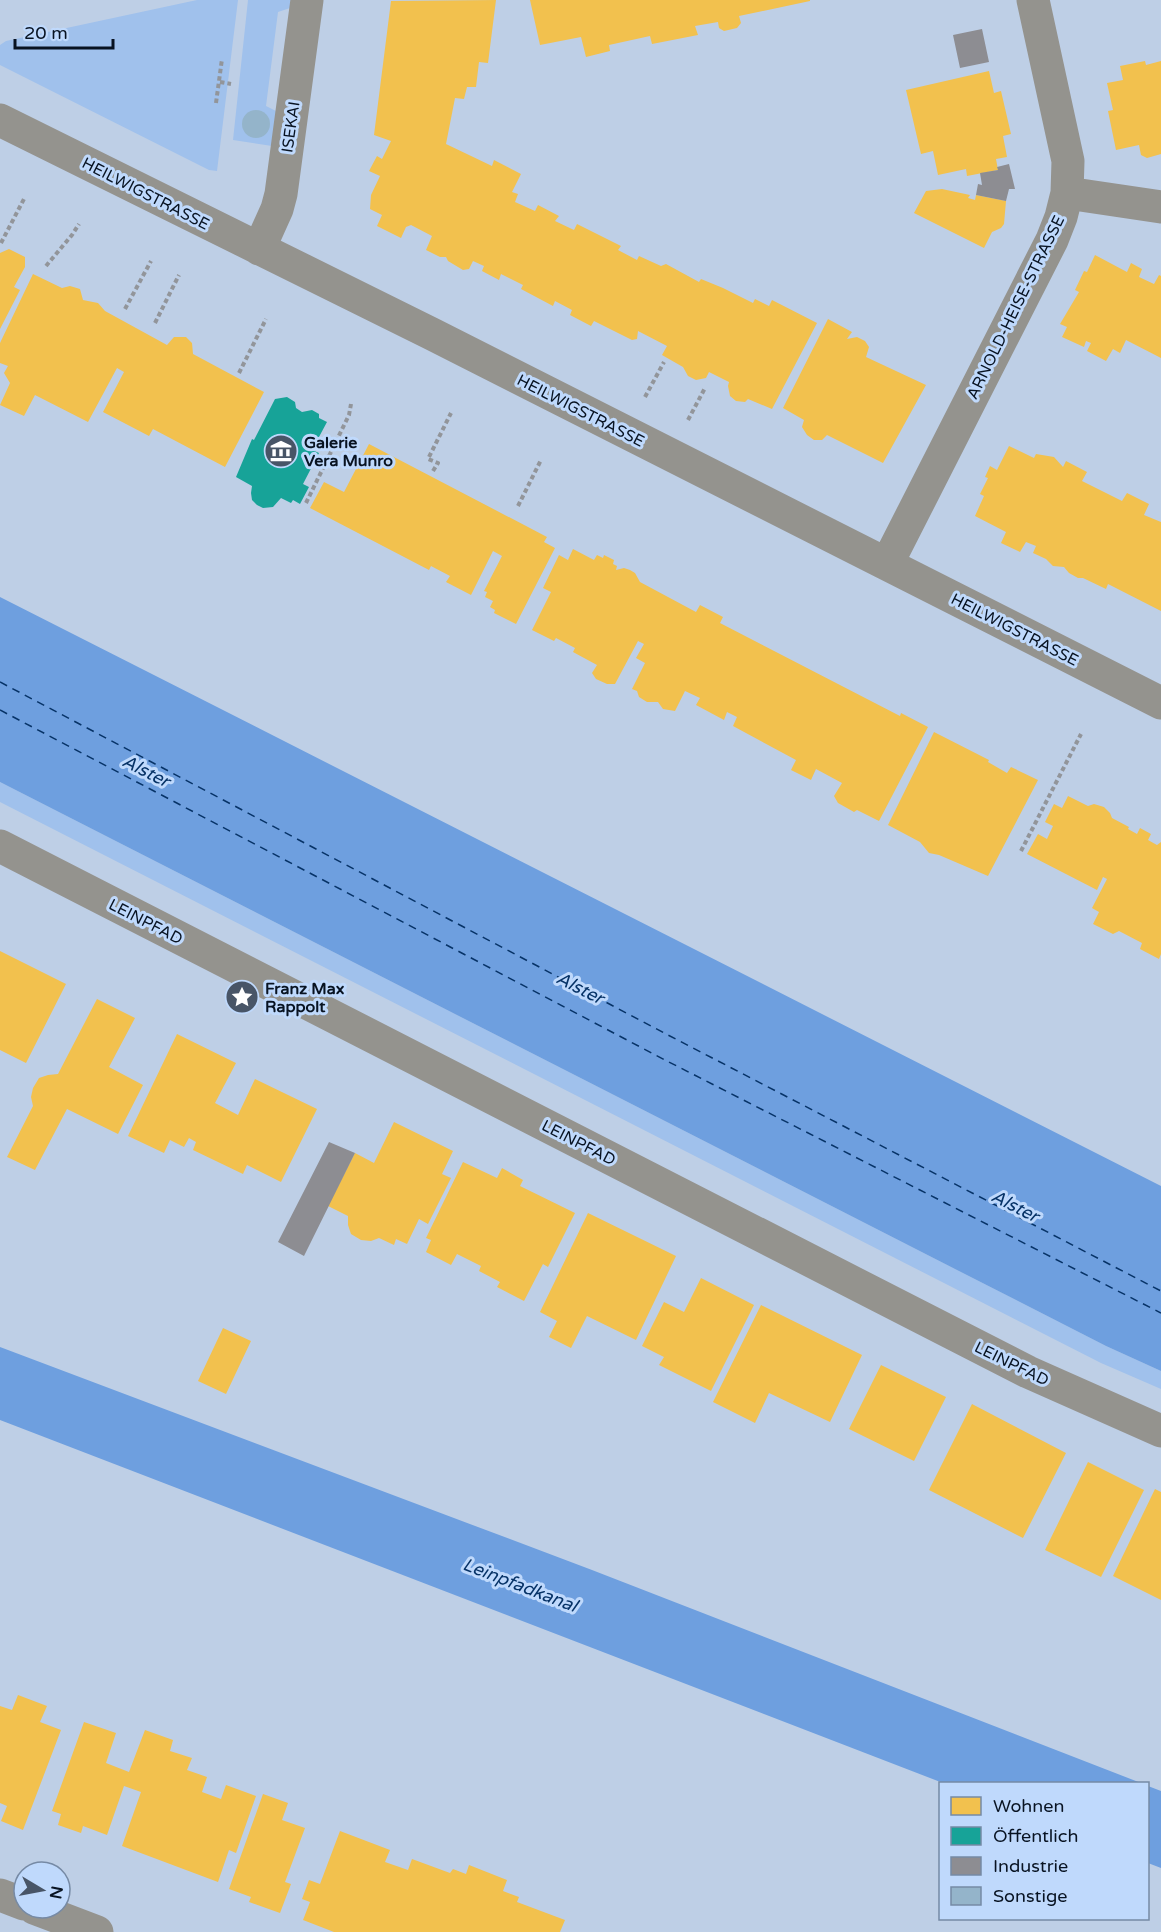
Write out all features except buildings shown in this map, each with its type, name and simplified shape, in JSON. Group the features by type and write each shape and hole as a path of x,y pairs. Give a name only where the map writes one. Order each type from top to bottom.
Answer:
{"street":[{"name":"ISEKAI","path":"259,249 281,194 307,0"},
{"name":"ARNOLD-HEISE-STRASSE","path":"887,564 1052,240 1061,217 1067,193 1068,161 1033,0"},
{"name":"HEILWIGSTRASSE","path":"0,120 474,355 1161,703"},
{"path":"1067,193 1161,207"},
{"name":"LEINPFAD","path":"0,846 1028,1372 1161,1431"},
{"path":"66,1920 97,1932"}],"path":[{"path":"216,103 222,60"},
{"path":"220,82 231,84"},
{"path":"1,243 25,197"},
{"path":"46,266 79,224"},
{"path":"125,309 151,261"},
{"path":"155,323 179,275"},
{"path":"238,373 266,319"},
{"path":"645,398 664,362"},
{"path":"688,420 705,388"},
{"path":"306,503 349,415 351,404"},
{"path":"434,471 438,463 428,459 451,413"},
{"path":"518,507 542,460"},
{"path":"1021,851 1081,734"}],"shaded area":[{"path":"197,0 238,0 217,171 209,170 0,65 0,45 6,41"},
{"path":"248,0 291,0 290,8 278,12 266,106 276,111 272,146 233,140"},
{"path":"0,782 1106,1346 1161,1371 1161,1389 1101,1363 0,802"}],"water":[{"name":"Alster","path":"0,597 1161,1186 1161,1371 1106,1346 0,782"},
{"name":"Leinpfadkanal","path":"0,1347 592,1570 1138,1782 940,1782 0,1420"},
{"path":"1149,1786 1161,1791 1161,1868 1149,1863"}],"ferry route":[{"path":"0,682 668,1035 1161,1291"},
{"path":"0,710 665,1060 1161,1313"}],"place":[{"name":"Galerie Vera Munro","path":"281,451"},
{"name":"Franz Max Rappolt","path":"242,997"}]}
